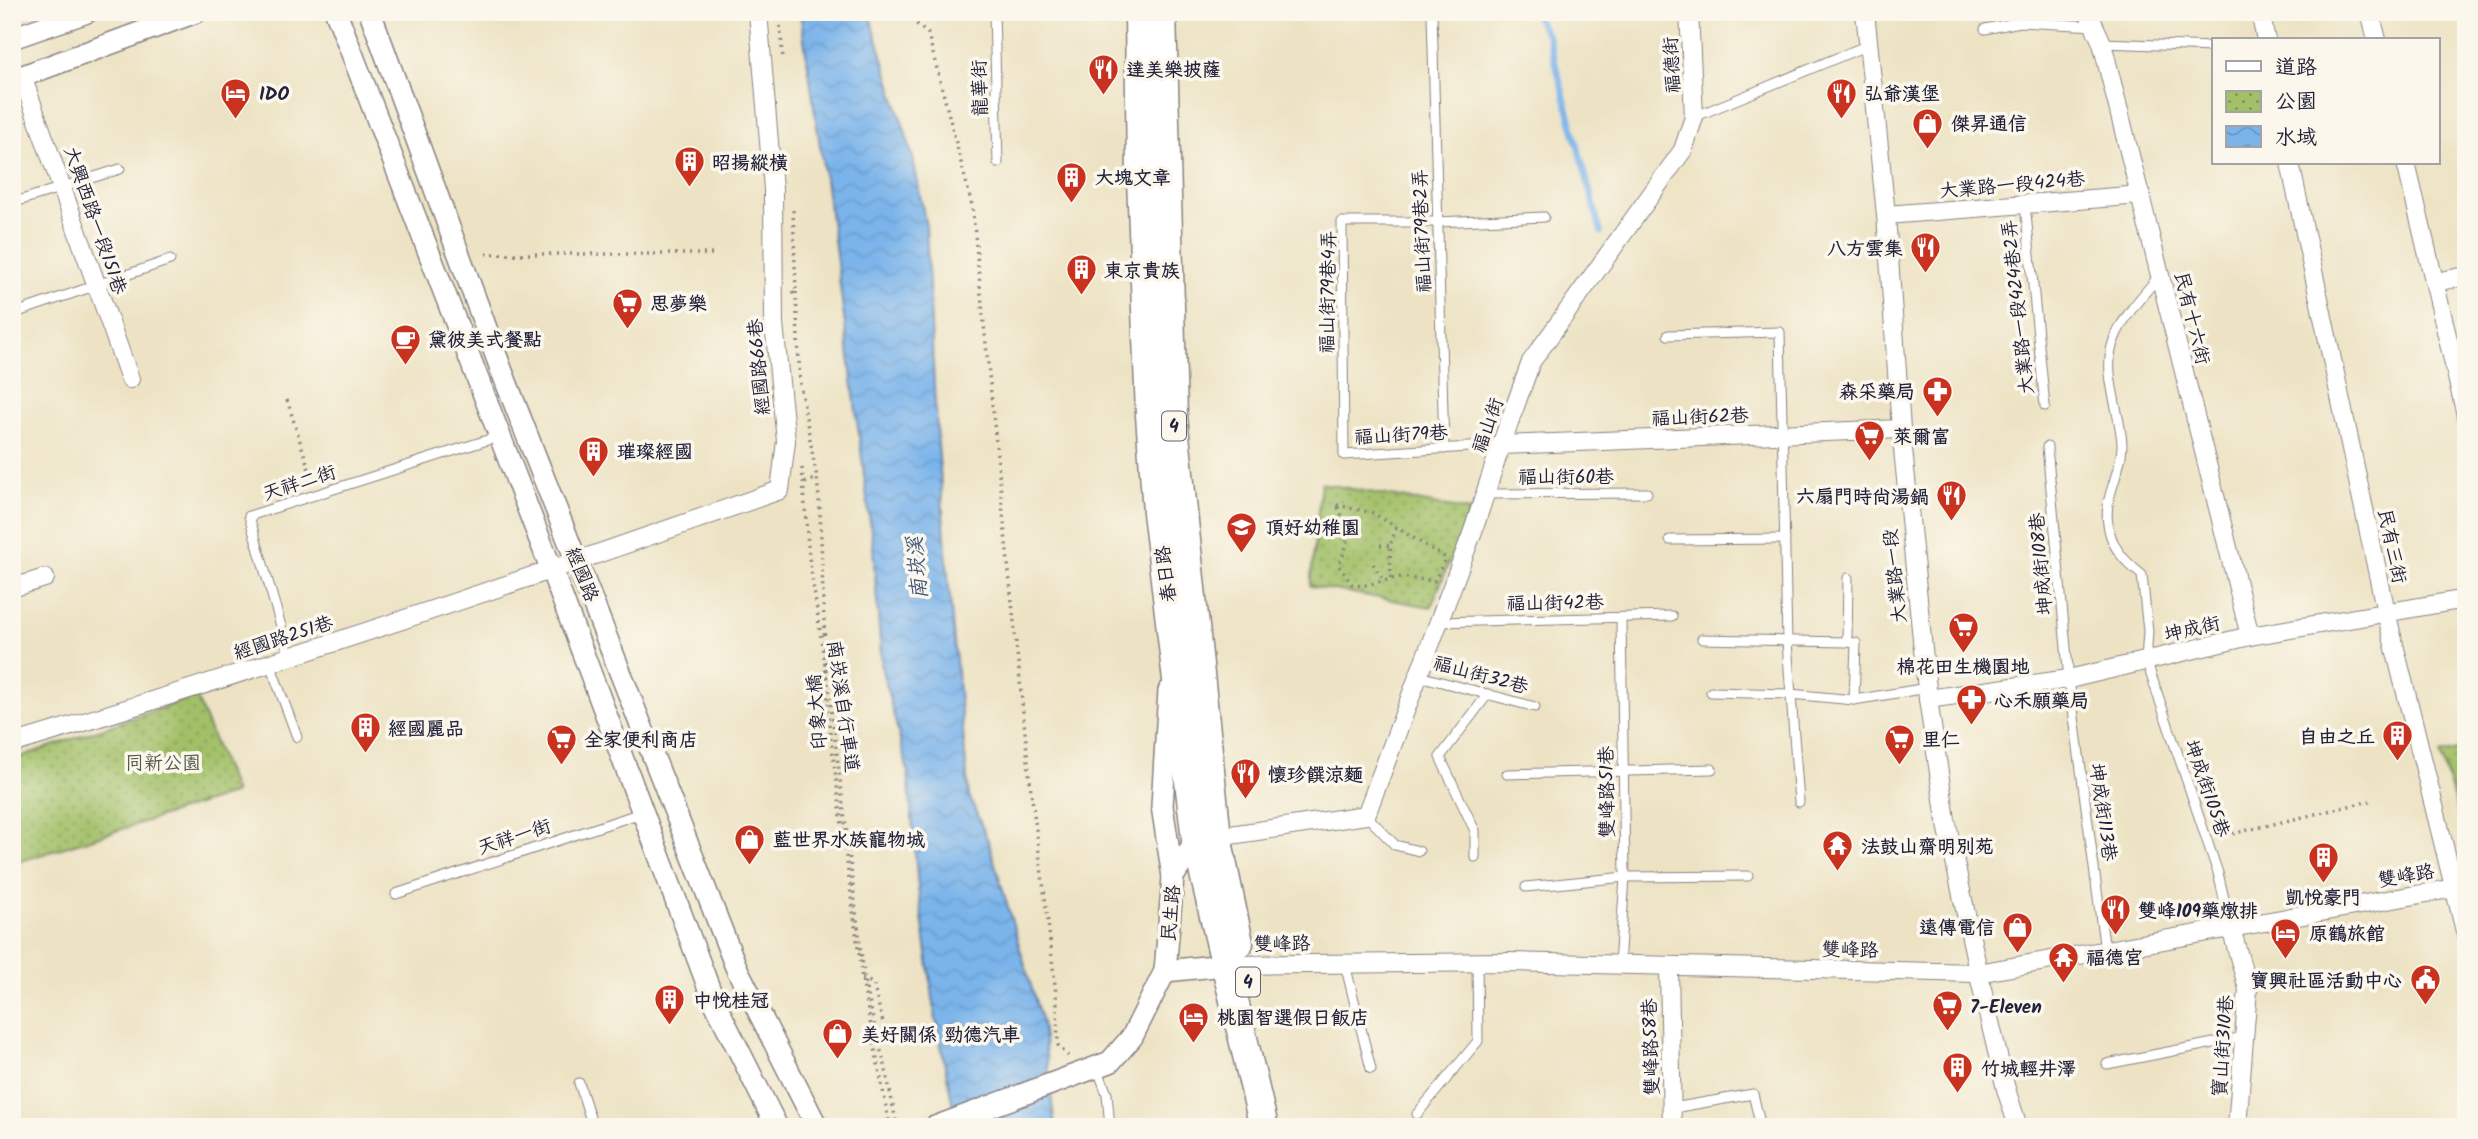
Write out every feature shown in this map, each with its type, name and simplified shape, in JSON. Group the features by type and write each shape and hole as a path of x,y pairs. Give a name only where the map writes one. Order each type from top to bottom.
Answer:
{"main road":[{"name":"春日路","path":"1139,12 1150,415 1157,512 1172,631 1207,839 1264,1127"},
{"name":"春日路","path":"1162,12 1173,416 1207,839"},
{"name":"春日路","path":"1234,965 1283,1127"}],"street":[{"path":"12,38 87,12"},
{"path":"17,78 196,12"},
{"name":"經國路","path":"336,12 500,436 565,566 736,967 817,1127"},
{"name":"經國路","path":"370,12 501,369 643,812 713,999 777,1127"},
{"name":"經國路66巷","path":"565,566 780,490 786,441 774,324 773,190 758,12"},
{"name":"福德街","path":"1689,12 1694,117"},
{"name":"大業路一段","path":"1865,12 1886,215 1901,429 1928,693 1946,820 1978,973 2018,1127"},
{"path":"2260,12 2266,38"},
{"path":"2370,12 2376,38"},
{"name":"民有十六街","path":"2095,27 2141,194 2250,636"},
{"name":"大興西路一段151巷","path":"17,78 62,187 130,379"},
{"name":"福山街","path":"1366,815 1419,676 1531,362 1683,150 1694,117"},
{"name":"民有三街","path":"2290,164 2386,612 2460,887 2466,935"},
{"path":"2406,164 2466,415"},
{"name":"大業路一段424巷","path":"1886,215 2141,194"},
{"path":"2436,282 2466,276"},
{"name":"福山街62巷","path":"1501,445 1901,429"},
{"name":"經國路251巷","path":"12,744 270,664 565,566"},
{"path":"12,588 45,578"},
{"name":"坤成街","path":"1928,693 2068,678 2250,636 2466,598"},
{"path":"1172,631 1162,806 1173,877"},
{"path":"1207,839 1366,815"},
{"name":"民生路","path":"935,1127 1110,1062 1132,1037 1165,971 1173,877 1207,839"},
{"name":"雙峰路","path":"1234,965 1477,962 1978,973 2460,887"},
{"name":"寶山街310巷","path":"2231,928 2248,989 2238,1127"},
{"name":"民生路","path":"1165,971 1234,965"},
{"name":"雙峰路58巷","path":"1669,966 1672,1127"}],"lane":[{"name":"龍華街","path":"994,12 998,163"},
{"name":"福山街79巷2弄","path":"1432,12 1444,449"},
{"path":"1985,29 2020,22 2095,27 2212,47"},
{"path":"1694,117 1868,45"},
{"path":"12,202 120,169"},
{"name":"大業路一段424巷2弄","path":"2025,204 2045,406"},
{"path":"1438,222 1545,217"},
{"name":"福山街79巷4弄","path":"1344,455 1342,222 1438,222"},
{"path":"12,314 170,260"},
{"path":"2146,660 2148,631 2142,575 2128,564 2114,547 2107,522 2110,495 2122,449 2110,370 2113,341 2131,311 2161,273"},
{"path":"1668,335 1780,332 1787,642 1799,802"},
{"name":"天祥二街","path":"290,657 249,516 500,436"},
{"name":"福山街79巷","path":"1344,455 1501,445"},
{"name":"坤成街108巷","path":"2046,447 2068,678"},
{"name":"福山街60巷","path":"1485,494 1647,493"},
{"path":"1670,540 1785,539"},
{"path":"1847,642 1848,578"},
{"name":"福山街42巷","path":"1439,621 1672,616"},
{"name":"雙峰路51巷","path":"1619,965 1625,877 1621,619"},
{"path":"1702,639 1856,643 1854,700"},
{"name":"坤成街105巷","path":"2146,660 2218,873 2231,928"},
{"path":"270,664 298,737"},
{"name":"福山街32巷","path":"1419,676 1535,707"},
{"name":"坤成街113巷","path":"2068,678 2105,951"},
{"path":"1711,692 1790,694 1854,700 1928,693"},
{"path":"1475,857 1475,831 1440,757 1488,694"},
{"path":"1507,774 1712,769"},
{"name":"天祥一街","path":"396,894 643,812"},
{"path":"1366,815 1395,845 1419,851"},
{"path":"1526,887 1625,877 1748,876"},
{"path":"1417,1114 1478,1041 1477,962"},
{"path":"1345,964 1371,1069"},
{"path":"2107,1064 2246,1037"},
{"path":"1094,1068 1107,1094 1110,1127"},
{"path":"579,1083 593,1127"},
{"path":"1673,1108 1753,1094 1761,1127"}],"path":[{"path":"901,12 905,18 910,18 929,34 972,205 1031,791 1048,913 1057,1003 1058,1045 1065,1054 1094,1068"},
{"path":"486,254 715,254"},
{"name":"印象大橋","path":"788,293 796,292 800,384 817,478 827,709 862,979 890,1127"},
{"path":"287,400 317,494"},
{"name":"南崁溪自行車道","path":"801,457 809,557 831,706 864,976 897,1127"},
{"path":"804,483 817,478"},
{"path":"1337,505 1373,513 1446,558 1434,581 1391,578 1360,586 1352,584 1338,565 1346,552 1349,530 1337,505"},
{"path":"1391,578 1390,546 1396,528"},
{"path":"1380,545 1390,546"},
{"path":"1373,564 1382,580"},
{"path":"2206,840 2370,801"},
{"path":"862,979 873,983 885,1031 876,1034"}],"green space":[{"path":"1321,483 1470,511 1431,607 1310,586"},
{"name":"同新公園","path":"196,696 235,793 12,864 12,760"},
{"path":"2466,748 2466,837 2440,754"}],"water":[{"name":"南崁溪","path":"800,12 869,12 913,158 926,226 935,404 948,577 969,796 989,843 1042,1023 1055,1127 957,1127 936,1020 918,888 908,772 882,669 873,547 835,247"}],"waterway":[{"path":"1533,12 1548,36 1601,232"}],"place":[{"name":"達美樂披薩","path":"1103,96"},
{"name":"IDO","path":"236,120"},
{"name":"弘爺漢堡","path":"1841,120"},
{"name":"傑昇通信","path":"1928,150"},
{"name":"昭揚縱橫","path":"689,189"},
{"name":"大塊文章","path":"1072,204"},
{"name":"八方雲集","path":"1926,275"},
{"name":"東京貴族","path":"1081,297"},
{"name":"思夢樂","path":"627,330"},
{"name":"黛彼美式餐點","path":"405,366"},
{"name":"森采藥局","path":"1938,418"},
{"name":"萊爾富","path":"1870,463"},
{"name":"璀璨經國","path":"594,478"},
{"name":"六扇門時尚湯鍋","path":"1952,523"},
{"name":"頂好幼稚園","path":"1242,554"},
{"name":"棉花田生機園地","path":"1963,654"},
{"name":"心禾願藥局","path":"1971,727"},
{"name":"經國麗品","path":"365,755"},
{"name":"自由之丘","path":"2398,763"},
{"name":"全家便利商店","path":"561,766"},
{"name":"里仁","path":"1899,766"},
{"name":"懷珍饌涼麵","path":"1245,801"},
{"name":"藍世界水族寵物城","path":"750,866"},
{"name":"法鼓山齋明別苑","path":"1838,873"},
{"name":"凱悅豪門","path":"2323,885"},
{"name":"雙峰109藥燉排","path":"2115,937"},
{"name":"遠傳電信","path":"2018,954"},
{"name":"原鶴旅館","path":"2286,960"},
{"name":"福德宮","path":"2063,984"},
{"name":"寶興社區活動中心","path":"2425,1007"},
{"name":"中悅桂冠","path":"670,1027"},
{"name":"7-Eleven","path":"1947,1033"},
{"name":"桃園智選假日飯店","path":"1194,1044"},
{"name":"美好關係 勁德汽車","path":"838,1061"},
{"name":"竹城輕井澤","path":"1958,1095"}]}
